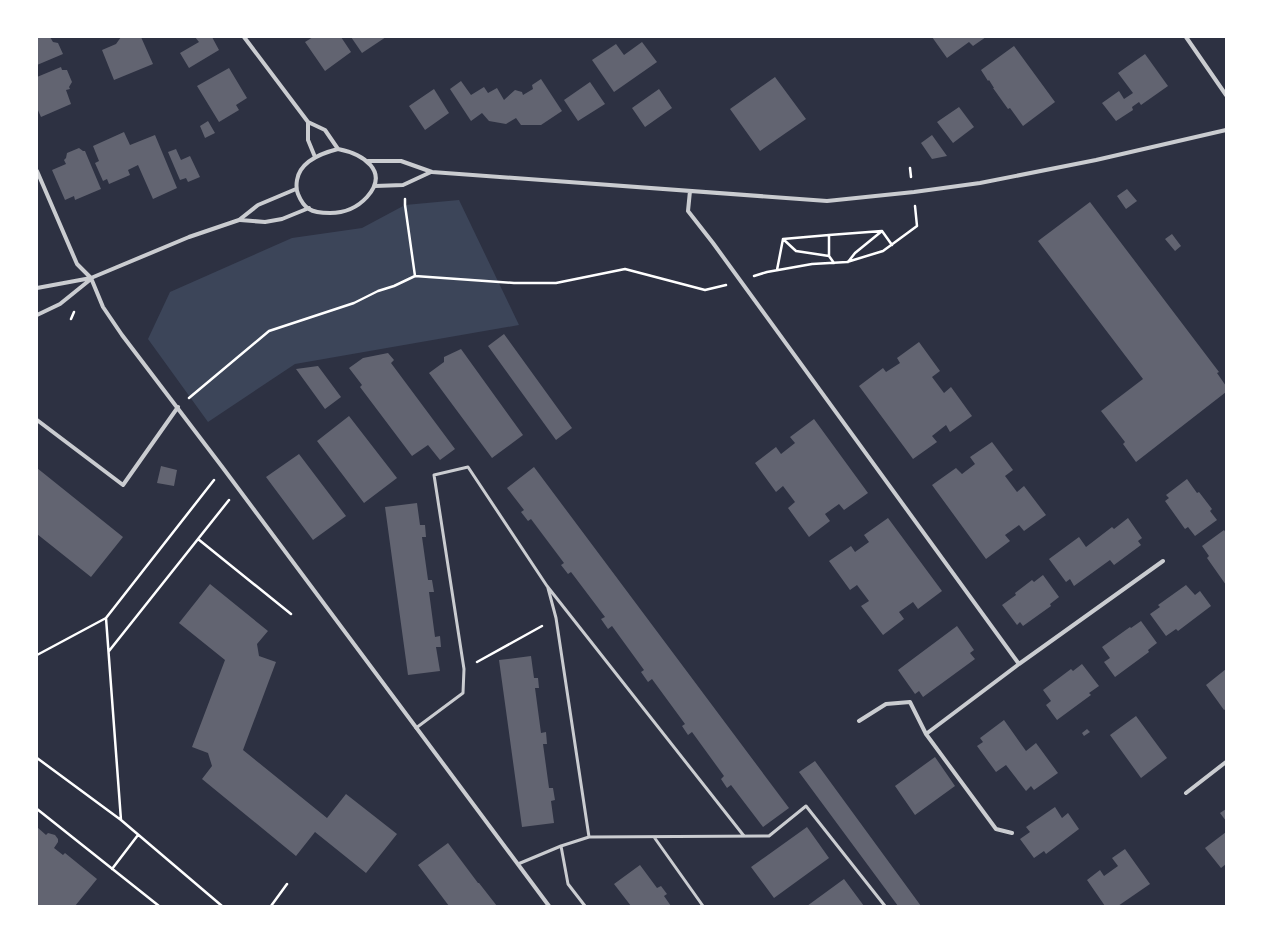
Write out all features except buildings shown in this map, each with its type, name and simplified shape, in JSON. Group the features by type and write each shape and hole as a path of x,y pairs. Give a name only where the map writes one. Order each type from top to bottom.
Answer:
{"street":[{"path":"244,37 308,122 325,130 338,149"},
{"path":"1186,37 1226,95"},
{"path":"308,122 308,140 315,157"},
{"path":"368,161 373,169 376,179 375,186 360,204 344,212 320,213 309,208 300,199 296,189 298,176 304,166 315,157 338,149 350,152 368,161 401,161 432,172 827,201 914,192 980,183 1096,160 1226,130"},
{"path":"37,171 77,264 91,278 103,307 122,335 178,407 549,906"},
{"path":"375,186 403,185 432,172"},
{"path":"37,288 91,278 182,240 239,220 258,205 296,189"},
{"path":"690,191 688,211 741,281 1019,664"},
{"path":"239,220 265,222 282,219 309,208"},
{"path":"37,315 60,304 91,278"},
{"path":"37,420 123,485 178,407"},
{"path":"926,734 1019,664 1163,561"},
{"path":"859,721 886,704 910,702 926,734 996,829 1012,833"},
{"path":"1186,793 1226,762"}],"lane":[{"path":"416,728 463,693 464,669 434,475 468,467 547,586 744,836"},
{"path":"547,586 556,618 589,837"},
{"path":"518,864 561,846 589,837 769,836 806,806 885,906"},
{"path":"654,837 703,906"},
{"path":"561,846 568,884 585,906"}],"path":[{"path":"178,407 269,331 354,303 378,291 394,286 415,276 514,283 556,283 625,269 705,290 741,281 766,272 812,264 847,262 883,251 917,226 910,168"},
{"path":"406,193 404,205 415,276"},
{"path":"882,231 892,245"},
{"path":"783,239 882,231"},
{"path":"847,262 855,253 882,231"},
{"path":"829,235 829,256 834,263"},
{"path":"777,270 783,239"},
{"path":"783,239 796,251 829,256"},
{"path":"37,655 106,618 223,468"},
{"path":"109,652 239,489"},
{"path":"198,539 291,614"},
{"path":"106,618 121,820"},
{"path":"464,669 556,618"},
{"path":"37,758 121,820 222,906"},
{"path":"37,809 159,906"},
{"path":"112,869 138,835"},
{"path":"271,906 287,884"}],"shaded area":[{"path":"459,200 519,325 295,364 208,422 148,339 170,292 292,238 362,228 405,205"}]}
